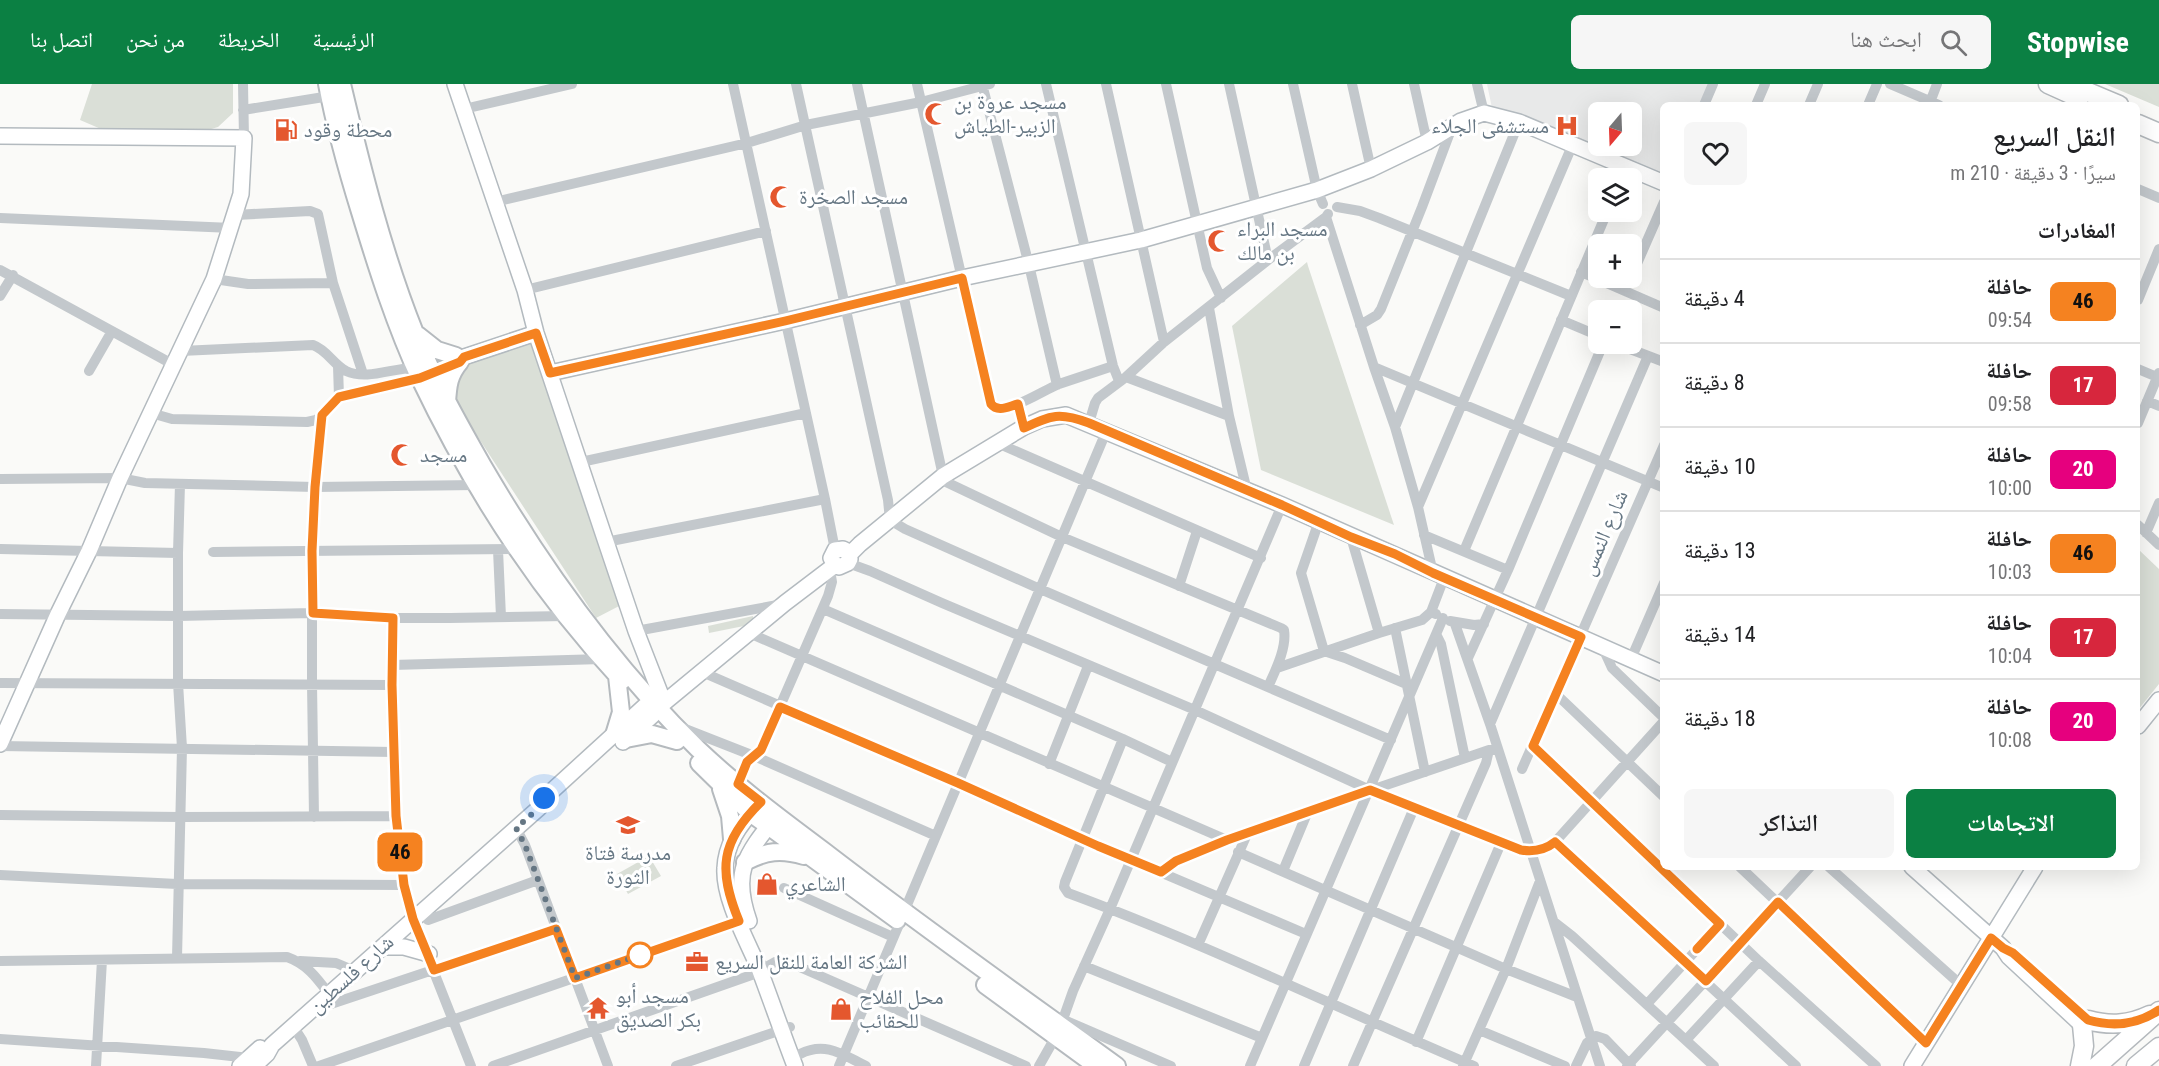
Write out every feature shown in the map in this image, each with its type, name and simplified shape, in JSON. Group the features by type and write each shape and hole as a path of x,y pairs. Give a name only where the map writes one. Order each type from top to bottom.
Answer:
{"highway":[{"path":"2048,84 2101,102"},
{"path":"2069,84 2103,102"},
{"path":"2140,114 2159,122"},
{"path":"2140,125 2159,133"},
{"path":"2080,1066 2085,1022 2127,1023 2140,1020 2159,1010"},
{"path":"2097,1066 2159,1010"},
{"path":"2136,1066 2159,1047"}],"main road":[{"path":"342,84 364,177 415,332 424,371 447,404 499,493 556,580 655,708 718,783 756,808 899,924"},
{"path":"328,90 346,164 371,249 477,485 517,549 565,616 616,676 655,708"},
{"path":"415,332 437,350 460,358 449,380 447,404"},
{"path":"616,676 621,712 620,737 677,733 738,784 756,808"},
{"path":"718,783 730,816 732,839"},
{"path":"772,821 808,857 899,924 1117,1066"},
{"path":"745,862 771,851 808,857"},
{"path":"1060,1027 1096,1066"}],"street":[{"path":"243,84 244,138 241,194 214,279 120,478 27,684 4,727 0,745 394,752"},
{"path":"455,84 636,631 655,708"},
{"path":"464,109 572,84"},
{"path":"733,84 839,561 823,609 761,750 747,762 738,784"},
{"path":"796,84 891,520 905,529 1040,589 1391,740"},
{"path":"857,84 943,476 952,486 1062,537 1278,626 1284,630 1284,637 1277,668 1268,687"},
{"path":"917,84 991,404 994,408 1000,409 1018,404 1057,385 1113,366"},
{"path":"1046,84 1113,366 1123,379 1229,416"},
{"path":"1106,84 1164,342"},
{"path":"1167,84 1207,268 1221,298"},
{"path":"1228,84 1268,260"},
{"path":"1277,668 1422,620 1431,612 1438,576 1424,535 1395,427 1360,325 1293,84"},
{"path":"1352,84 1371,169"},
{"path":"1414,84 1427,142"},
{"path":"1478,84 1484,113"},
{"path":"1705,102 1713,84"},
{"path":"1757,102 1765,84"},
{"path":"1810,102 1818,84"},
{"path":"1869,102 1877,84"},
{"path":"1890,84 1928,102"},
{"path":"1932,102 1937,84"},
{"path":"495,202 747,143 806,125 921,102 985,85 1057,385"},
{"path":"243,110 328,90"},
{"path":"1089,423 1098,398 1164,342 1268,260 1326,206 1371,169 1427,142 1452,126 1484,113 1519,122 1614,168"},
{"path":"1395,427 1519,122"},
{"path":"1360,325 1377,315 1381,309 1452,126"},
{"path":"0,136 244,138"},
{"path":"1418,507 1572,146"},
{"path":"1642,178 1660,182"},
{"path":"2140,190 2159,198"},
{"path":"550,373 846,307 962,278 1086,253 1141,240 1257,206 1326,206 1360,211 1571,296"},
{"path":"1642,251 1660,211"},
{"path":"0,218 234,221 315,212 318,214 333,284 363,374"},
{"path":"1464,551 1603,222"},
{"path":"525,290 766,231"},
{"path":"2140,295 2159,249"},
{"path":"0,270 13,275 112,331 178,358 313,345 338,366 354,374 383,372 407,367 424,371"},
{"path":"1581,272 1660,306"},
{"path":"0,296 13,275"},
{"path":"214,279 248,284 333,284"},
{"path":"1209,308 1229,416 1247,490"},
{"path":"1561,320 1588,331"},
{"path":"89,371 112,331"},
{"path":"151,413 172,419 307,422 322,415 339,397 385,387 460,358 536,333"},
{"path":"1468,658 1508,570 1599,354"},
{"path":"1642,354 1660,360"},
{"path":"1490,724 1648,356"},
{"path":"338,366 339,397"},
{"path":"1374,367 1660,486"},
{"path":"2140,370 2158,375 2140,418"},
{"path":"383,372 385,387"},
{"path":"2147,401 2159,406"},
{"path":"1018,404 1024,428"},
{"path":"580,462 806,413"},
{"path":"314,817 312,551 322,415"},
{"name":"شارع فلسطين","path":"248,1063 262,1047 272,1045 382,947 421,920 516,828 539,808 548,806 620,737 655,708 943,476 1042,419 1066,415 1089,423 1395,554 1438,576 1660,672"},
{"path":"841,1061 1106,432"},
{"path":"997,443 1261,558"},
{"name":"شارع النمس","path":"1522,769 1660,454"},
{"path":"0,479 120,478 144,483 315,487 477,485"},
{"path":"177,958 182,748 178,683 180,484"},
{"path":"606,542 825,499"},
{"path":"2146,534 2159,503"},
{"path":"1040,1066 1060,1027 1282,505"},
{"path":"1319,521 1301,573 1324,651"},
{"path":"2140,527 2159,545"},
{"path":"1179,585 1197,531"},
{"path":"1424,535 1508,570"},
{"path":"1351,537 1379,633"},
{"path":"0,549 178,553"},
{"path":"498,549 501,617"},
{"path":"213,552 517,549"},
{"path":"839,561 870,570 1020,637 1195,710 1370,790 1501,843 1531,851 1548,848 1555,842 1660,724"},
{"path":"1631,659 1660,592"},
{"path":"636,631 785,603"},
{"path":"823,609 1172,762"},
{"path":"1431,612 1455,624 1484,624"},
{"path":"0,614 178,616 313,613 393,618 565,616"},
{"path":"393,618 392,685 396,816 404,885 421,920 434,970 471,1066"},
{"path":"1250,1066 1370,790 1410,689 1443,618"},
{"path":"1455,624 1490,724 1493,750 1531,851 1600,1066"},
{"path":"1395,628 1410,689 1425,771"},
{"path":"749,633 1227,840"},
{"path":"1436,634 1442,644 1465,758"},
{"path":"1602,646 1612,668 1660,716"},
{"path":"1324,651 1345,658 1410,689"},
{"path":"392,665 602,659"},
{"path":"1049,764 1088,666"},
{"path":"702,672 1131,861 1306,934"},
{"path":"0,683 392,685"},
{"path":"1556,694 1660,792"},
{"path":"2140,724 2159,700"},
{"path":"677,733 754,756 936,836"},
{"path":"1123,739 1065,882 1065,890 1068,893 1198,945 1467,1065 1540,881"},
{"path":"1533,746 1660,868"},
{"path":"1161,872 1176,861 1248,832 1493,750"},
{"path":"1353,1066 1493,750"},
{"path":"756,808 732,839 725,866 725,879 739,921 763,970"},
{"path":"1304,1066 1414,808"},
{"path":"1283,871 1308,811"},
{"path":"0,815 396,816"},
{"path":"772,821 752,848 745,862 741,877 741,895 763,970 785,1028 800,1062 819,1047 841,1061 866,1066"},
{"path":"516,828 608,1066"},
{"path":"1198,945 1248,832"},
{"path":"1555,842 1796,1066"},
{"path":"1416,1042 1501,843"},
{"path":"1238,852 1506,969 1577,997"},
{"path":"1662,870 1876,1066"},
{"path":"1743,870 1926,1043"},
{"path":"1576,1066 1584,1048 1591,1039 1599,1036 1605,1039 1629,1065 1807,870"},
{"path":"1832,870 1961,985"},
{"path":"1915,870 1997,943 2013,953 2085,1022"},
{"path":"1912,1066 1961,985 1997,943 2034,870"},
{"path":"0,875 177,884 404,885"},
{"path":"421,920 538,880"},
{"path":"784,888 899,924"},
{"path":"319,1066 739,921"},
{"path":"1554,922 1714,1066"},
{"path":"1647,1004 1720,924"},
{"path":"300,962 315,976 323,999 331,1004 556,929"},
{"path":"382,947 404,947 429,954"},
{"path":"0,961 287,957 300,962 336,963 355,971"},
{"path":"96,1066 102,960"},
{"path":"493,1066 763,970 775,962 786,961 1026,1066"},
{"path":"1686,1040 1759,961"},
{"path":"1084,966 1262,1038"},
{"path":"293,1026 313,1066"},
{"path":"1060,1027 1148,1062 1171,1066"},
{"path":"676,1066 785,1028"},
{"path":"1479,1030 1565,1066"},
{"path":"0,1039 204,1053 248,1063"}],"shaded area":[{"path":"92,84 233,84 233,113 218,127 208,130 108,132 80,120"},
{"name":"مستشفى الجلاء","path":"1487,84 1709,84 1701,102 1660,102 1660,178 1642,170 1642,168 1637,168 1608,156 1642,156 1642,102 1588,102 1588,148 1492,108"},
{"path":"2105,84 2159,84 2159,107"},
{"path":"1307,262 1394,525 1261,470 1232,326"},
{"path":"534,342 623,604 596,618 455,402 455,377 467,362"},
{"path":"2140,551 2159,569 2159,684 2140,708"},
{"path":"753,616 754,624 709,633 708,626"},
{"path":"649,856 661,876 628,894 617,874"}],"bus line":[{"name":"46","path":"1660,868 1533,746 1581,637 1455,583 1395,554 1089,423 1066,415 1058,415 1042,419 1024,428 1018,404 997,409 991,404 962,278 846,307 550,373 536,333 464,357 460,362 420,378 339,397 322,415 312,551 313,613 393,618 392,685 396,816 404,885 413,919 434,970 556,929 575,978 739,921 727,890 726,857 737,831 761,802 738,784 747,762 761,750 780,707 958,783 1131,861 1161,872 1176,861 1227,840 1370,790 1521,850 1548,848 1555,842 1706,981 1778,902 1926,1043 1991,938 2013,953 2088,1020 2114,1025 2140,1020 2159,1010"},
{"name":"46","path":"1662,870 1720,924 1697,949"}],"place":[{"name":"مسجد عروة بن الزبير-الطياش","path":"936,114"},
{"name":"مستشفى الجلاء","path":"1567,126"},
{"name":"محطة وقود","path":"286,130"},
{"name":"مسجد الصخرة","path":"781,197"},
{"name":"مسجد البراء بن مالك","path":"1219,241"},
{"name":"مسجد","path":"402,455"},
{"name":"مدرسة فتاة الثورة","path":"628,825"},
{"name":"الشاعري","path":"767,884"},
{"name":"الشركة العامة للنقل السريع","path":"697,962"},
{"name":"مسجد أبو بكر الصديق","path":"598,1008"},
{"name":"محل الفلاح للحقائب","path":"841,1009"}],"route":[{"path":"544,798 539,808 516,828 525,845 575,978 640,955"}]}
